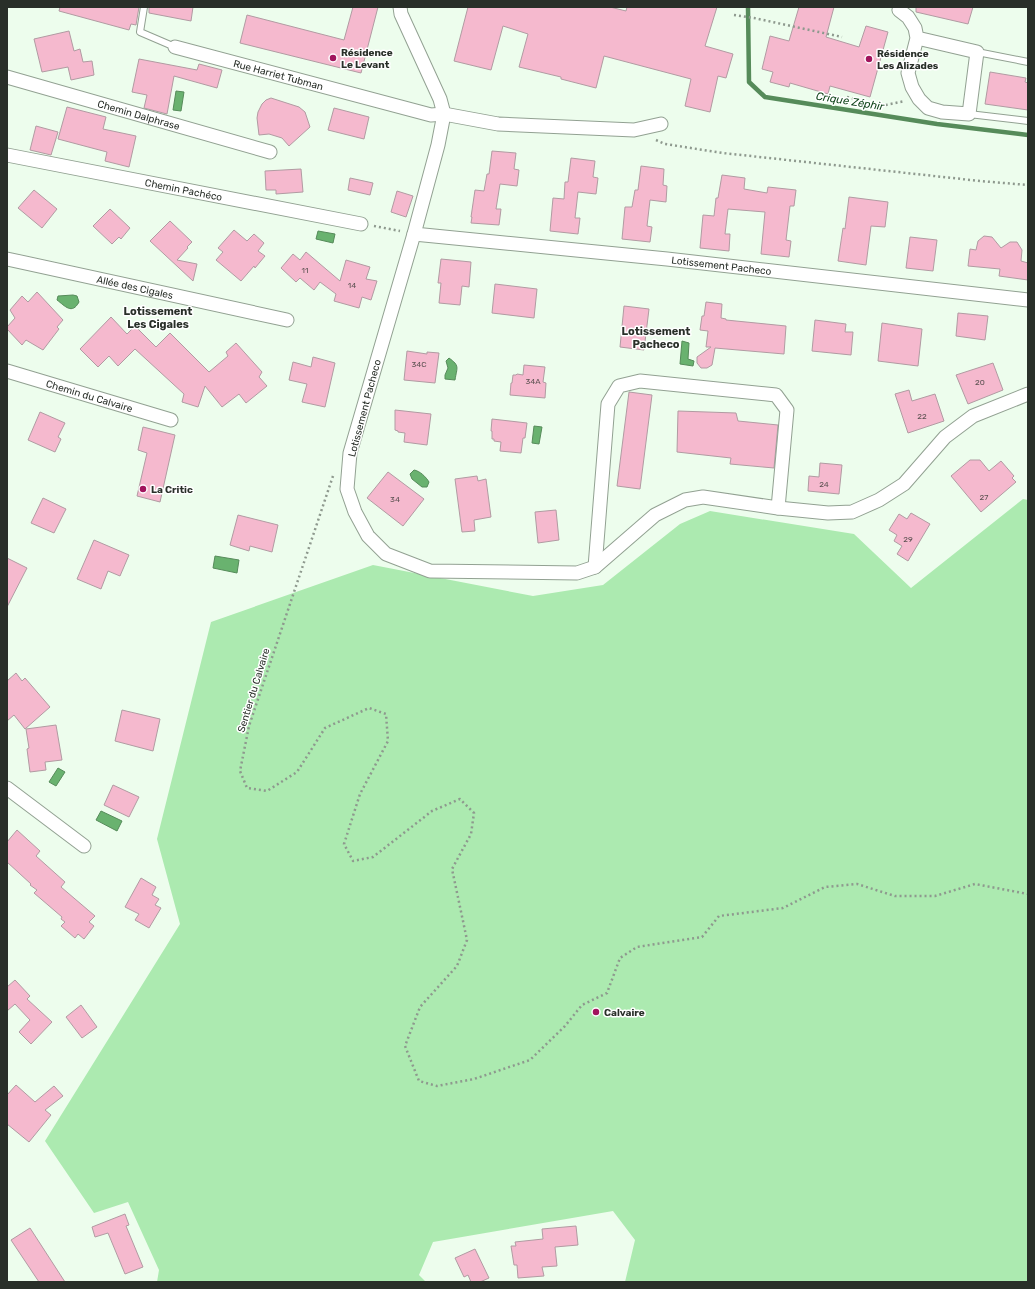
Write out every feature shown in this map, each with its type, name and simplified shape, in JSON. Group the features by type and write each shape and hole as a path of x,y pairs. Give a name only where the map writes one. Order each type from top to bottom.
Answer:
{"street":[{"path":"400,7 401,14 440,99 444,114"},
{"path":"900,7 899,10 908,17 915,28 917,38 908,73 912,87 919,99 928,108 942,112 969,114 978,52 917,38"},
{"name":"Rue Harriet Tubman","path":"175,47 431,115 444,114 498,124 634,130 661,124"},
{"name":"Chemin Dalphrase","path":"7,77 270,152"},
{"name":"Lotissement Pacheco","path":"444,114 438,145 414,234 350,453 347,489 355,512 368,536 386,554 430,571 577,573 595,567 655,515 685,500 703,497 778,508 828,513 852,512 879,500 904,484 945,437 973,416 1028,394"},
{"name":"Chemin Pachéco","path":"7,155 361,224"},
{"name":"Lotissement Pacheco","path":"414,234 667,259 1028,300"},
{"name":"Allée des Cigales","path":"7,259 287,320"},
{"name":"Chemin du Calvaire","path":"7,371 171,420"},
{"path":"595,567 608,404 619,386 640,381 776,395 787,410 778,508"},
{"path":"7,788 84,846"}],"lane":[{"name":"Rue Harriet Tubman","path":"144,7 140,32 175,47"},
{"path":"978,52 1028,62"},
{"path":"969,114 1028,121"}],"path":[{"path":"734,15 842,37"},
{"path":"847,97 882,106 919,99"},
{"path":"634,130 665,144 723,153 965,180 1028,185"},
{"path":"361,224 414,234"},
{"name":"Sentier du Calvaire","path":"350,453 332,477 249,726 240,771 247,788 267,791 297,772 325,728 369,708 386,714 388,741 360,794 344,844 353,861 373,857 432,811 460,799 474,813 472,834 452,869 467,940 457,966 420,1007 405,1046 419,1081 437,1086 474,1079 530,1060 565,1026 582,1005 607,993 620,958 637,946 702,937 719,916 783,908 825,887 857,884 896,896 935,896 975,884 1028,894"}],"shaded area":[{"path":"176,91 184,92 181,111 173,110"},
{"path":"318,231 335,234 333,243 316,239"},
{"path":"58,296 77,296 79,302 74,308 71,309 57,300"},
{"path":"682,341 689,343 688,359 694,361 693,366 680,364"},
{"path":"449,358 457,367 455,380 445,379 448,368 446,361"},
{"path":"534,426 542,427 539,444 532,443"},
{"path":"414,470 425,476 429,482 427,487 422,487 412,479 410,474"},
{"path":"1023,499 1028,500 1028,1282 625,1282 635,1240 613,1211 433,1242 419,1275 426,1282 157,1282 159,1270 128,1202 94,1213 45,1141 180,924 157,839 211,622 373,565 533,596 603,585 680,524 710,511 854,534 911,588"},
{"path":"215,556 239,560 237,573 213,568"},
{"path":"58,768 65,772 56,786 49,782"},
{"path":"101,811 122,821 117,831 96,820"}],"building":[{"path":"60,7 139,7 136,25 131,24 129,30 59,11"},
{"path":"149,7 193,7 191,21 149,13"},
{"name":"Résidence Le Levant","path":"353,7 378,7 361,73 240,43 247,15 344,40"},
{"path":"468,7 610,7 626,11 627,7 717,7 705,46 733,54 726,78 718,76 710,112 685,106 691,79 604,56 596,88 561,79 561,77 519,67 528,34 503,26 491,70 454,61"},
{"path":"799,7 834,7 826,37 859,47 866,26 888,32 870,97 830,86 828,94 790,83 789,87 770,82 773,72 762,69 770,36 789,41"},
{"path":"916,7 973,7 968,24 916,12"},
{"path":"69,31 74,51 80,49 83,62 92,61 94,75 71,80 68,67 42,72 34,39"},
{"path":"139,59 197,70 199,64 222,70 217,88 174,76 167,114 144,108 147,95 132,92"},
{"path":"990,72 1026,78 1025,82 1028,83 1028,110 985,104"},
{"path":"271,98 299,107 305,112 310,127 289,146 282,138 269,134 259,135 257,118 258,112 262,104"},
{"path":"67,107 106,117 103,129 136,136 129,167 105,161 107,152 58,139"},
{"path":"334,108 369,117 364,139 328,130"},
{"path":"36,126 58,132 51,155 30,150"},
{"path":"492,151 516,153 514,169 519,170 517,186 500,184 496,209 501,209 499,225 471,223 475,190 484,191 487,174 489,174"},
{"path":"571,158 595,161 593,177 598,178 596,194 578,192 575,218 580,218 578,234 550,231 553,198 564,199 565,182 568,182"},
{"path":"641,166 664,169 663,185 667,186 666,202 650,200 647,226 652,227 650,242 622,239 625,207 632,207 635,190 638,190"},
{"path":"301,169 303,192 276,194 276,190 266,190 265,171"},
{"path":"722,175 745,178 744,189 767,193 768,187 796,190 794,206 790,206 786,240 791,241 789,257 761,254 765,212 728,209 725,234 730,234 729,251 700,248 703,215 714,216 716,198 718,198"},
{"path":"350,178 373,183 370,195 348,190"},
{"path":"34,190 57,209 42,228 18,208"},
{"path":"397,191 413,196 406,217 391,212"},
{"path":"849,197 888,202 885,227 871,226 866,265 838,261 843,228 845,229"},
{"path":"110,209 130,228 121,239 119,237 112,244 93,226"},
{"path":"170,221 192,242 177,260 197,264 193,281 150,241"},
{"path":"234,230 247,241 254,234 264,243 258,251 265,256 241,281 216,260 223,252 218,248"},
{"path":"984,236 992,237 1001,248 1010,242 1017,242 1022,250 1021,261 1028,263 1028,280 999,276 1000,269 968,266 970,249 976,250 978,241"},
{"path":"910,237 937,240 933,271 906,268"},
{"path":"306,252 340,281 346,260 370,267 366,279 377,281 371,300 362,297 359,308 334,301 336,294 320,282 314,290 300,278 296,282 281,268 293,254 300,260"},
{"path":"441,259 471,262 469,287 462,286 460,305 439,303 441,283 438,283"},
{"path":"495,284 537,289 534,318 492,313"},
{"path":"37,292 63,320 57,327 59,329 43,350 26,340 22,345 7,329 15,318 10,310 22,296 28,302"},
{"path":"706,302 722,304 721,318 726,320 786,326 784,354 715,348 712,365 707,368 701,368 697,363 697,357 711,347 706,347 708,331 700,330"},
{"path":"624,306 649,309 644,350 620,347"},
{"path":"958,313 988,316 985,340 956,336"},
{"path":"111,317 127,334 135,326 156,347 170,333 209,372 228,356 226,352 236,343 262,372 259,377 267,386 246,403 239,394 222,407 205,386 198,407 182,402 184,394 135,349 118,366 109,356 98,367 80,349"},
{"path":"815,320 846,324 845,332 853,332 851,355 812,351"},
{"path":"882,323 922,329 918,366 878,361"},
{"path":"407,351 427,354 427,352 439,353 435,383 404,380"},
{"path":"313,357 335,363 325,407 302,402 307,384 289,380 293,362 311,367"},
{"path":"993,363 1003,390 968,404 956,375"},
{"path":"524,365 545,367 543,382 546,383 545,398 510,395 513,375 523,375"},
{"path":"909,390 912,401 935,394 944,421 908,433 895,394"},
{"path":"629,392 652,395 640,489 617,486"},
{"path":"395,410 431,414 427,445 404,442 405,433 395,430"},
{"path":"678,411 736,413 738,421 778,425 774,468 730,464 731,458 677,452"},
{"path":"40,412 65,423 58,437 61,439 55,452 28,440"},
{"path":"492,419 527,423 521,453 500,451 501,442 494,441 494,439 492,439"},
{"path":"143,427 175,435 160,502 137,496 147,453 138,450"},
{"path":"970,460 980,460 989,471 1001,461 1014,476 1012,478 1016,482 981,512 951,476"},
{"path":"820,463 842,465 839,494 808,491 809,476 819,477"},
{"path":"388,472 424,499 403,526 367,498"},
{"path":"477,476 478,481 486,479 491,517 474,520 475,531 462,532 455,479"},
{"path":"43,498 66,509 54,533 31,523"},
{"path":"556,510 559,540 538,543 535,512"},
{"path":"911,513 930,524 908,561 897,554 902,546 894,541 897,535 889,530 899,514 907,519"},
{"path":"238,515 278,525 272,552 250,546 249,551 230,545"},
{"path":"94,540 129,555 120,576 108,571 101,589 77,579"},
{"path":"7,558 27,568 7,607"},
{"path":"16,673 22,681 25,678 50,707 25,729 14,715 7,721 7,681"},
{"path":"122,710 160,719 153,751 115,741"},
{"path":"56,725 62,760 45,762 46,770 30,772 27,749 29,748 26,729"},
{"path":"113,785 139,797 129,817 104,805"},
{"path":"17,830 40,851 36,856 65,882 61,887 95,916 89,922 94,926 84,939 78,934 75,938 61,926 65,922 61,919 62,917 34,893 37,890 7,862 7,842"},
{"path":"141,878 156,887 152,895 159,899 155,905 161,908 149,928 135,920 139,914 125,907"},
{"path":"15,980 30,996 27,999 52,1022 31,1044 19,1032 30,1020 15,1004 7,1011 7,987"},
{"path":"81,1005 97,1027 82,1038 66,1017"},
{"path":"16,1085 35,1102 54,1086 63,1096 45,1110 51,1115 29,1142 7,1124 7,1095"},
{"path":"125,1214 129,1225 126,1226 143,1267 125,1274 108,1233 95,1237 92,1227"},
{"path":"576,1226 578,1245 555,1247 557,1266 542,1267 544,1276 518,1278 517,1265 514,1265 511,1246 516,1246 515,1242 543,1239 542,1229"},
{"path":"30,1228 65,1282 39,1282 11,1240"},
{"path":"475,1249 489,1278 480,1282 471,1282 468,1275 464,1277 455,1258"}],"waterway":[{"name":"Crique Zéphir","path":"748,7 749,82 765,97 937,124 1028,135"}],"place":[{"name":"Résidence Le Levant","path":"333,58"},
{"name":"Résidence Les Alizades","path":"869,59"},
{"name":"La Critic","path":"143,489"},
{"name":"Calvaire","path":"596,1012"}],"district":[{"name":"Lotissement Les Cigales","path":"158,317"},
{"name":"Lotissement Pacheco","path":"656,337"}]}
